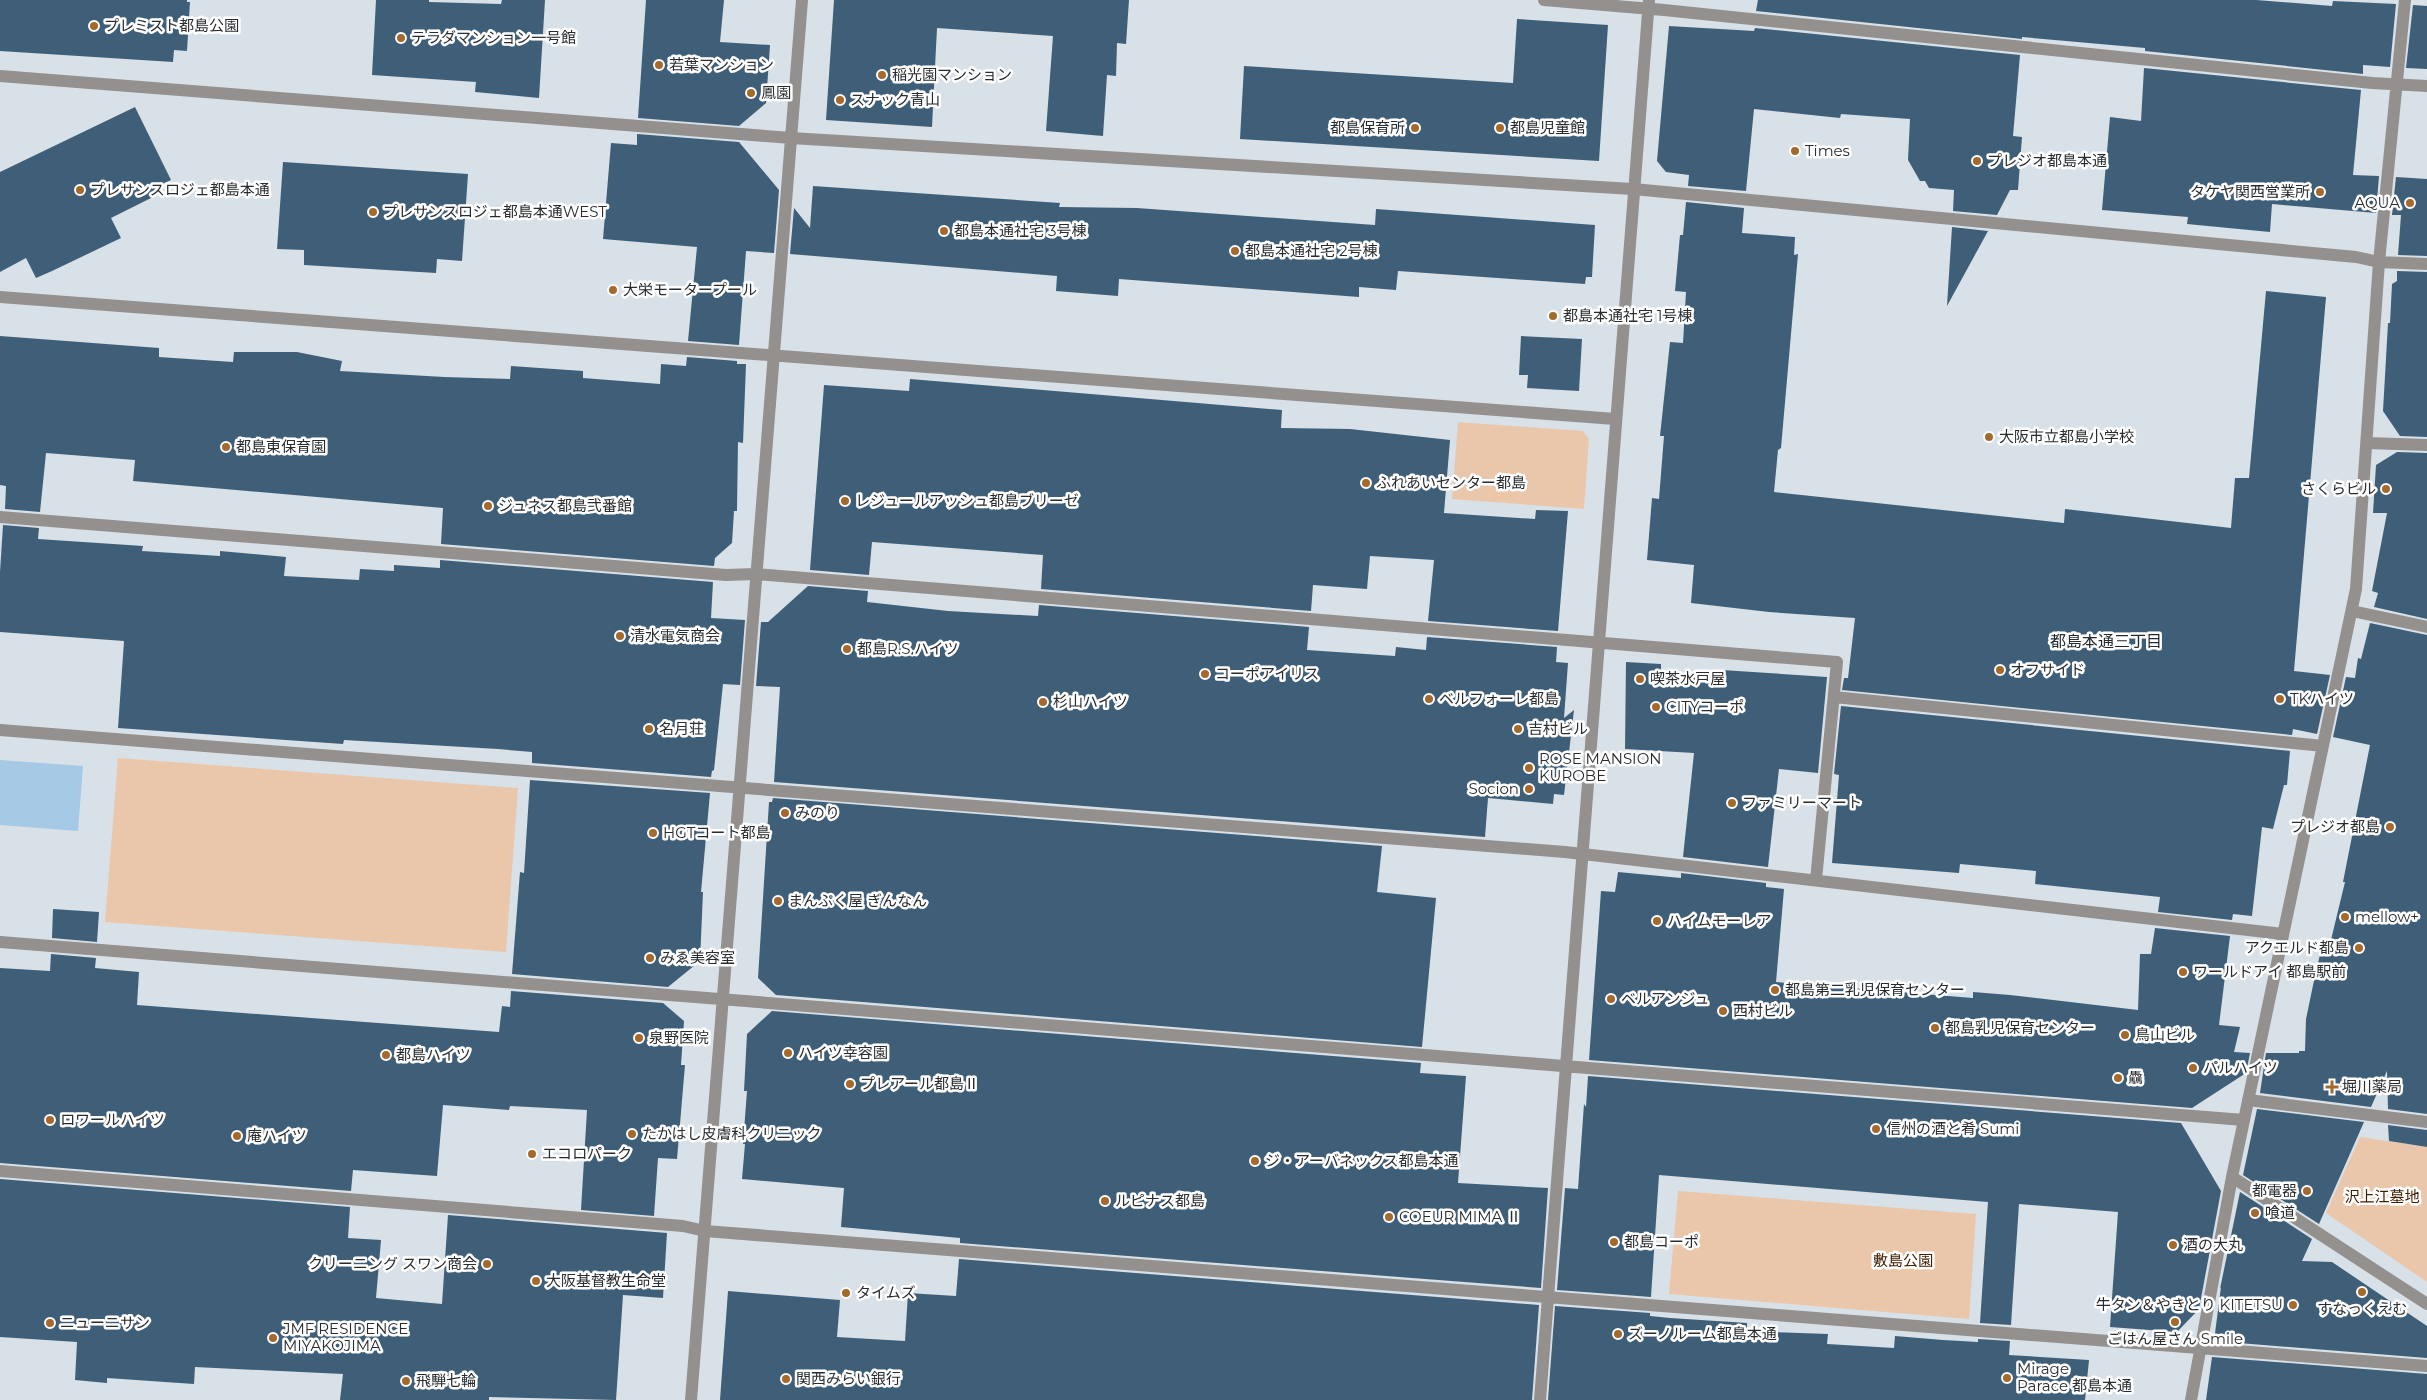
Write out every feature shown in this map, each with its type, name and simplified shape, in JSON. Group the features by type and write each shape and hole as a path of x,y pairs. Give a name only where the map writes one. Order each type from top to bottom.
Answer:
{"street":[{"path":"691,1400 802,0"},
{"path":"1544,0 1648,4 2397,85 2427,86"},
{"path":"2191,1400 2232,1176 2356,589 2379,262 2405,0"},
{"path":"1540,1400 1648,4"},
{"path":"0,76 791,138 1633,189 2356,257 2379,262 2427,264"},
{"path":"0,297 1615,419"},
{"path":"2367,443 2427,445"},
{"path":"0,517 716,574 756,574 1837,662 1816,880"},
{"path":"2352,611 2427,627"},
{"path":"1834,697 2323,746"},
{"path":"0,730 1582,854 2283,934"},
{"path":"0,942 2244,1120"},
{"path":"2248,1100 2427,1122"},
{"path":"0,1171 683,1226 705,1231 2427,1366"},
{"path":"2232,1176 2427,1304"}],"green space":[{"path":"1458,422 1583,431 1589,439 1584,509 1452,499"},
{"path":"118,758 518,788 506,952 105,922"},
{"name":"沢上江墓地","path":"2360,1137 2427,1147 2427,1282 2326,1213"},
{"name":"敷島公園","path":"1678,1191 1976,1214 1969,1319 1669,1294"}],"water":[{"path":"0,760 83,766 78,831 0,825"}],"building":[{"name":"プレミスト都島公園","path":"0,0 187,0 187,2 190,2 187,51 174,50 173,62 0,51"},
{"path":"376,0 429,0 429,2 501,4 502,0 545,0 539,98 475,92 476,82 372,75"},
{"path":"646,0 724,0 720,42 770,45 766,103 739,126 638,118"},
{"path":"834,0 1129,0 1126,44 1117,43 1116,76 1107,75 1103,136 1046,131 1053,36 937,28 932,127 826,120"},
{"path":"1758,0 2256,0 2332,6 2333,1 2396,4 2390,67 2363,65 2363,74 2145,51 2145,48 2022,37 2022,39 1756,11"},
{"path":"2413,5 2427,6 2427,69 2406,68"},
{"path":"1517,19 1608,25 1599,161 1240,139 1244,66 1513,83"},
{"path":"1669,26 1754,31 1755,28 2020,55 2013,136 2022,137 2018,190 2010,190 1997,215 1953,211 1954,190 1929,188 1925,181 1920,181 1908,160 1910,119 1841,114 1840,118 1754,109 1746,191 1688,186 1689,175 1666,172 1657,161"},
{"path":"2144,68 2361,90 2353,175 2379,176 2376,213 2272,204 2270,232 2187,224 2188,217 2102,210 2110,117 2141,121"},
{"name":"プレサンスロジェ都島本通","path":"135,107 171,180 158,186 161,193 111,218 121,238 36,278 26,258 0,272 0,172"},
{"path":"637,134 739,142 779,190 774,253 746,251 739,345 688,341 697,247 603,239 611,143 637,145"},
{"name":"プレサンスロジェ都島本通WEST","path":"283,162 468,174 462,261 437,259 436,273 304,265 304,250 277,249"},
{"path":"2396,177 2427,179 2427,256 2398,255 2401,215 2392,215"},
{"path":"813,186 1060,203 1059,207 1137,208 1375,225 1376,209 1595,225 1592,277 1586,277 1585,284 1398,271 1396,290 1359,287 1359,297 1119,279 1118,296 1056,291 1057,276 790,254 794,208 810,228"},
{"path":"1686,202 1744,208 1742,233 1795,237 1794,255 1798,254 1781,448 1778,450 1774,492 2064,523 2065,509 2231,528 2235,478 2249,478 2266,291 2326,297 2294,671 2330,675 2317,734 2293,729 2292,735 1842,690 1844,678 1848,678 1855,618 1769,612 1691,603 1694,565 1647,560 1652,498 1659,499 1664,436 1660,436 1670,342 1683,343 1686,292 1675,291 1680,235 1683,235"},
{"path":"1952,227 1988,231 1947,306"},
{"path":"2397,271 2427,272 2427,437 2400,436 2383,411 2388,323 2390,323 2392,284 2397,281"},
{"path":"0,336 159,348 159,357 233,362 234,352 297,352 342,361 340,371 444,377 510,379 511,366 583,371 583,378 660,384 661,364 686,366 687,357 737,361 737,364 746,364 743,443 738,442 737,511 734,511 732,543 715,558 714,566 441,544 443,508 133,481 135,460 46,453 40,512 5,509 6,486 0,485"},
{"path":"1521,336 1582,339 1579,391 1527,388 1528,375 1519,375"},
{"path":"910,379 1282,410 1281,428 1350,429 1450,440 1444,513 1535,519 1536,510 1568,511 1558,631 1428,621 1434,560 1370,556 1367,589 1313,585 1311,611 1041,589 1043,555 872,542 869,575 810,570 824,385 909,391"},
{"path":"2397,452 2427,453 2427,619 2374,607 2378,593 2372,591 2387,513 2373,513 2376,465"},
{"path":"3,525 39,528 38,539 143,546 142,551 220,556 220,551 286,557 284,576 359,580 360,569 394,571 394,565 440,568 440,560 713,582 711,618 745,620 740,685 723,684 714,770 711,777 532,763 532,752 498,749 344,740 343,744 118,728 124,641 0,632 0,572"},
{"path":"808,586 868,591 867,602 948,611 1038,616 1039,605 1309,627 1307,650 1395,656 1396,647 1426,650 1427,637 1557,647 1556,662 1568,663 1564,718 1574,710 1564,795 1554,794 1553,804 1488,798 1485,837 774,782 780,687 756,686 761,622 768,622"},
{"path":"2370,623 2427,635 2427,1114 2388,1109 2387,1071 2371,1107 2260,1093 2266,1053 2299,1053 2299,1051 2305,1051 2306,1019 2316,971 2323,943 2330,944 2345,882 2343,882 2370,745 2333,737 2346,677 2355,678 2358,658 2361,659"},
{"path":"1626,662 1661,664 1661,674 1722,680 1722,670 1827,677 1818,773 1779,769 1768,867 1683,857 1694,753 1625,749"},
{"path":"1841,706 2290,751 2287,785 2284,785 2273,829 2262,827 2252,916 2233,914 2232,920 2158,912 2160,897 2035,884 2036,871 1960,864 1959,873 1832,863 1839,775 1834,774"},
{"path":"530,780 710,793 701,892 703,892 700,961 668,987 512,974 520,872 524,873"},
{"path":"773,798 1382,846 1377,892 1436,898 1422,1047 776,995 758,978 769,802 772,802"},
{"path":"1618,872 1681,878 1681,873 1766,883 1766,887 1784,889 1776,982 1973,998 1973,992 2138,1010 2140,954 2151,954 2155,928 2230,936 2219,1025 2240,1027 2234,1052 2250,1053 2246,1073 2192,1108 1589,1060 1601,891 1615,892"},
{"path":"53,909 99,912 97,942 52,938"},
{"path":"51,954 96,958 95,968 139,972 137,1005 499,1032 502,1006 510,1007 511,991 663,1003 684,1021 681,1065 685,1065 677,1159 658,1158 654,1216 581,1210 587,1110 510,1106 509,1110 443,1105 437,1176 353,1170 351,1191 0,1163 0,968 50,971"},
{"path":"772,1011 1421,1063 1420,1073 1466,1076 1458,1183 1548,1188 1541,1288 960,1243 960,1238 841,1227 844,1188 742,1179 747,1091 744,1091 747,1034"},
{"name":"都島コーポ","path":"1588,1076 2181,1123 2221,1191 2199,1309 2177,1332 2110,1327 2118,1212 2019,1204 2011,1325 1980,1323 1988,1202 1659,1175 1651,1297 1557,1290 1565,1188 1578,1189 1584,1104 1586,1107"},
{"path":"2257,1109 2364,1122 2319,1224 2243,1175"},
{"path":"2388,1125 2427,1130 2427,1147 2389,1141"},
{"path":"0,1179 350,1207 348,1238 381,1240 376,1298 442,1304 448,1215 667,1233 663,1298 623,1295 616,1400 489,1397 489,1400 340,1400 343,1374 195,1367 194,1384 107,1378 107,1383 75,1380 77,1342 0,1337"},
{"path":"2240,1192 2312,1239 2302,1261 2332,1262 2427,1326 2427,1358 2214,1341 2221,1287 2220,1289"},
{"path":"959,1259 1539,1305 1532,1400 720,1400 728,1291 840,1300 837,1337 905,1341 908,1293 956,1296"},
{"path":"1555,1306 1650,1313 1650,1316 1670,1318 1747,1323 1747,1331 1828,1334 1827,1344 1894,1348 1895,1336 1978,1342 1978,1339 2010,1341 2009,1355 2089,1360 2085,1400 1548,1400"},
{"path":"2212,1357 2427,1374 2427,1400 2206,1400"}],"place":[{"name":"プレミスト都島公園","path":"94,26"},
{"name":"テラダマンション一号館","path":"401,38"},
{"name":"若葉マンション","path":"659,65"},
{"name":"稲光園マンション","path":"882,75"},
{"name":"鳳園","path":"751,93"},
{"name":"スナック青山","path":"840,100"},
{"name":"都島保育所","path":"1415,128"},
{"name":"都島児童館","path":"1500,128"},
{"name":"Times","path":"1795,151"},
{"name":"プレジオ都島本通","path":"1977,161"},
{"name":"プレサンスロジェ都島本通","path":"80,190"},
{"name":"タケヤ関西営業所","path":"2320,192"},
{"name":"AQUA","path":"2410,203"},
{"name":"プレサンスロジェ都島本通WEST","path":"373,212"},
{"name":"都島本通社宅 3号棟","path":"944,231"},
{"name":"都島本通社宅 2号棟","path":"1235,251"},
{"name":"大栄モータープール","path":"613,290"},
{"name":"都島本通社宅 1号棟","path":"1553,316"},
{"name":"大阪市立都島小学校","path":"1989,437"},
{"name":"都島東保育園","path":"226,447"},
{"name":"ふれあいセンター都島","path":"1366,483"},
{"name":"さくらビル","path":"2386,489"},
{"name":"レジュールアッシュ都島ブリーゼ","path":"845,501"},
{"name":"ジュネス都島弐番館","path":"488,506"},
{"name":"清水電気商会","path":"620,636"},
{"name":"都島R.S.ハイツ","path":"847,649"},
{"name":"オフサイド","path":"2000,670"},
{"name":"コーポアイリス","path":"1205,674"},
{"name":"喫茶水戸屋","path":"1640,679"},
{"name":"ベルフォーレ都島","path":"1429,699"},
{"name":"TKハイツ","path":"2280,699"},
{"name":"杉山ハイツ","path":"1043,702"},
{"name":"CITYコーポ","path":"1656,707"},
{"name":"名月荘","path":"649,729"},
{"name":"吉村ビル","path":"1518,729"},
{"name":"ROSE MANSION KUROBE","path":"1529,768"},
{"name":"Socion","path":"1529,789"},
{"name":"ファミリーマート","path":"1732,803"},
{"name":"みのり","path":"785,813"},
{"name":"プレジオ都島","path":"2390,827"},
{"name":"HGTコート都島","path":"653,833"},
{"name":"まんぷく屋 ぎんなん","path":"778,901"},
{"name":"mellow+","path":"2345,917"},
{"name":"ハイムモーレア","path":"1657,921"},
{"name":"アクエルド都島","path":"2359,948"},
{"name":"みゑ美容室","path":"650,958"},
{"name":"ワールドアイ 都島駅前","path":"2183,972"},
{"name":"都島第二乳児保育センター","path":"1775,990"},
{"name":"ベルアンジュ","path":"1611,999"},
{"name":"西村ビル","path":"1723,1011"},
{"name":"都島乳児保育センター","path":"1935,1028"},
{"name":"鳥山ビル","path":"2125,1035"},
{"name":"泉野医院","path":"639,1038"},
{"name":"ハイツ幸容園","path":"788,1053"},
{"name":"都島ハイツ","path":"386,1055"},
{"name":"パルハイツ","path":"2193,1068"},
{"name":"驫","path":"2118,1078"},
{"name":"プレアール都島Ⅱ","path":"850,1084"},
{"name":"堀川薬局","path":"2332,1087"},
{"name":"ロワールハイツ","path":"50,1120"},
{"name":"信州の酒と肴 Sumi","path":"1876,1129"},
{"name":"たかはし皮膚科クリニック","path":"632,1134"},
{"name":"庵ハイツ","path":"237,1136"},
{"name":"エコロパーク","path":"532,1154"},
{"name":"ジ・アーバネックス都島本通","path":"1255,1161"},
{"name":"都電器","path":"2307,1191"},
{"name":"ルピナス都島","path":"1105,1201"},
{"name":"喰道","path":"2255,1213"},
{"name":"COEUR MIMA Ⅱ","path":"1389,1217"},
{"name":"都島コーポ","path":"1614,1242"},
{"name":"酒の大丸","path":"2173,1245"},
{"name":"クリーニング スワン商会","path":"487,1264"},
{"name":"大阪基督教生命堂","path":"536,1281"},
{"name":"すなっくえむ","path":"2362,1292"},
{"name":"タイムズ","path":"846,1293"},
{"name":"牛タン＆やきとり KITETSU","path":"2293,1305"},
{"name":"ごはん屋さん Smile","path":"2175,1322"},
{"name":"ニューニサン","path":"50,1323"},
{"name":"ズーノルーム都島本通","path":"1618,1334"},
{"name":"JMF RESIDENCE MIYAKOJIMA","path":"273,1338"},
{"name":"Mirage Parace 都島本通","path":"2007,1378"},
{"name":"関西みらい銀行","path":"786,1379"},
{"name":"飛騨七輪","path":"406,1381"}],"district":[{"name":"都島本通三丁目","path":"2106,641"}]}
